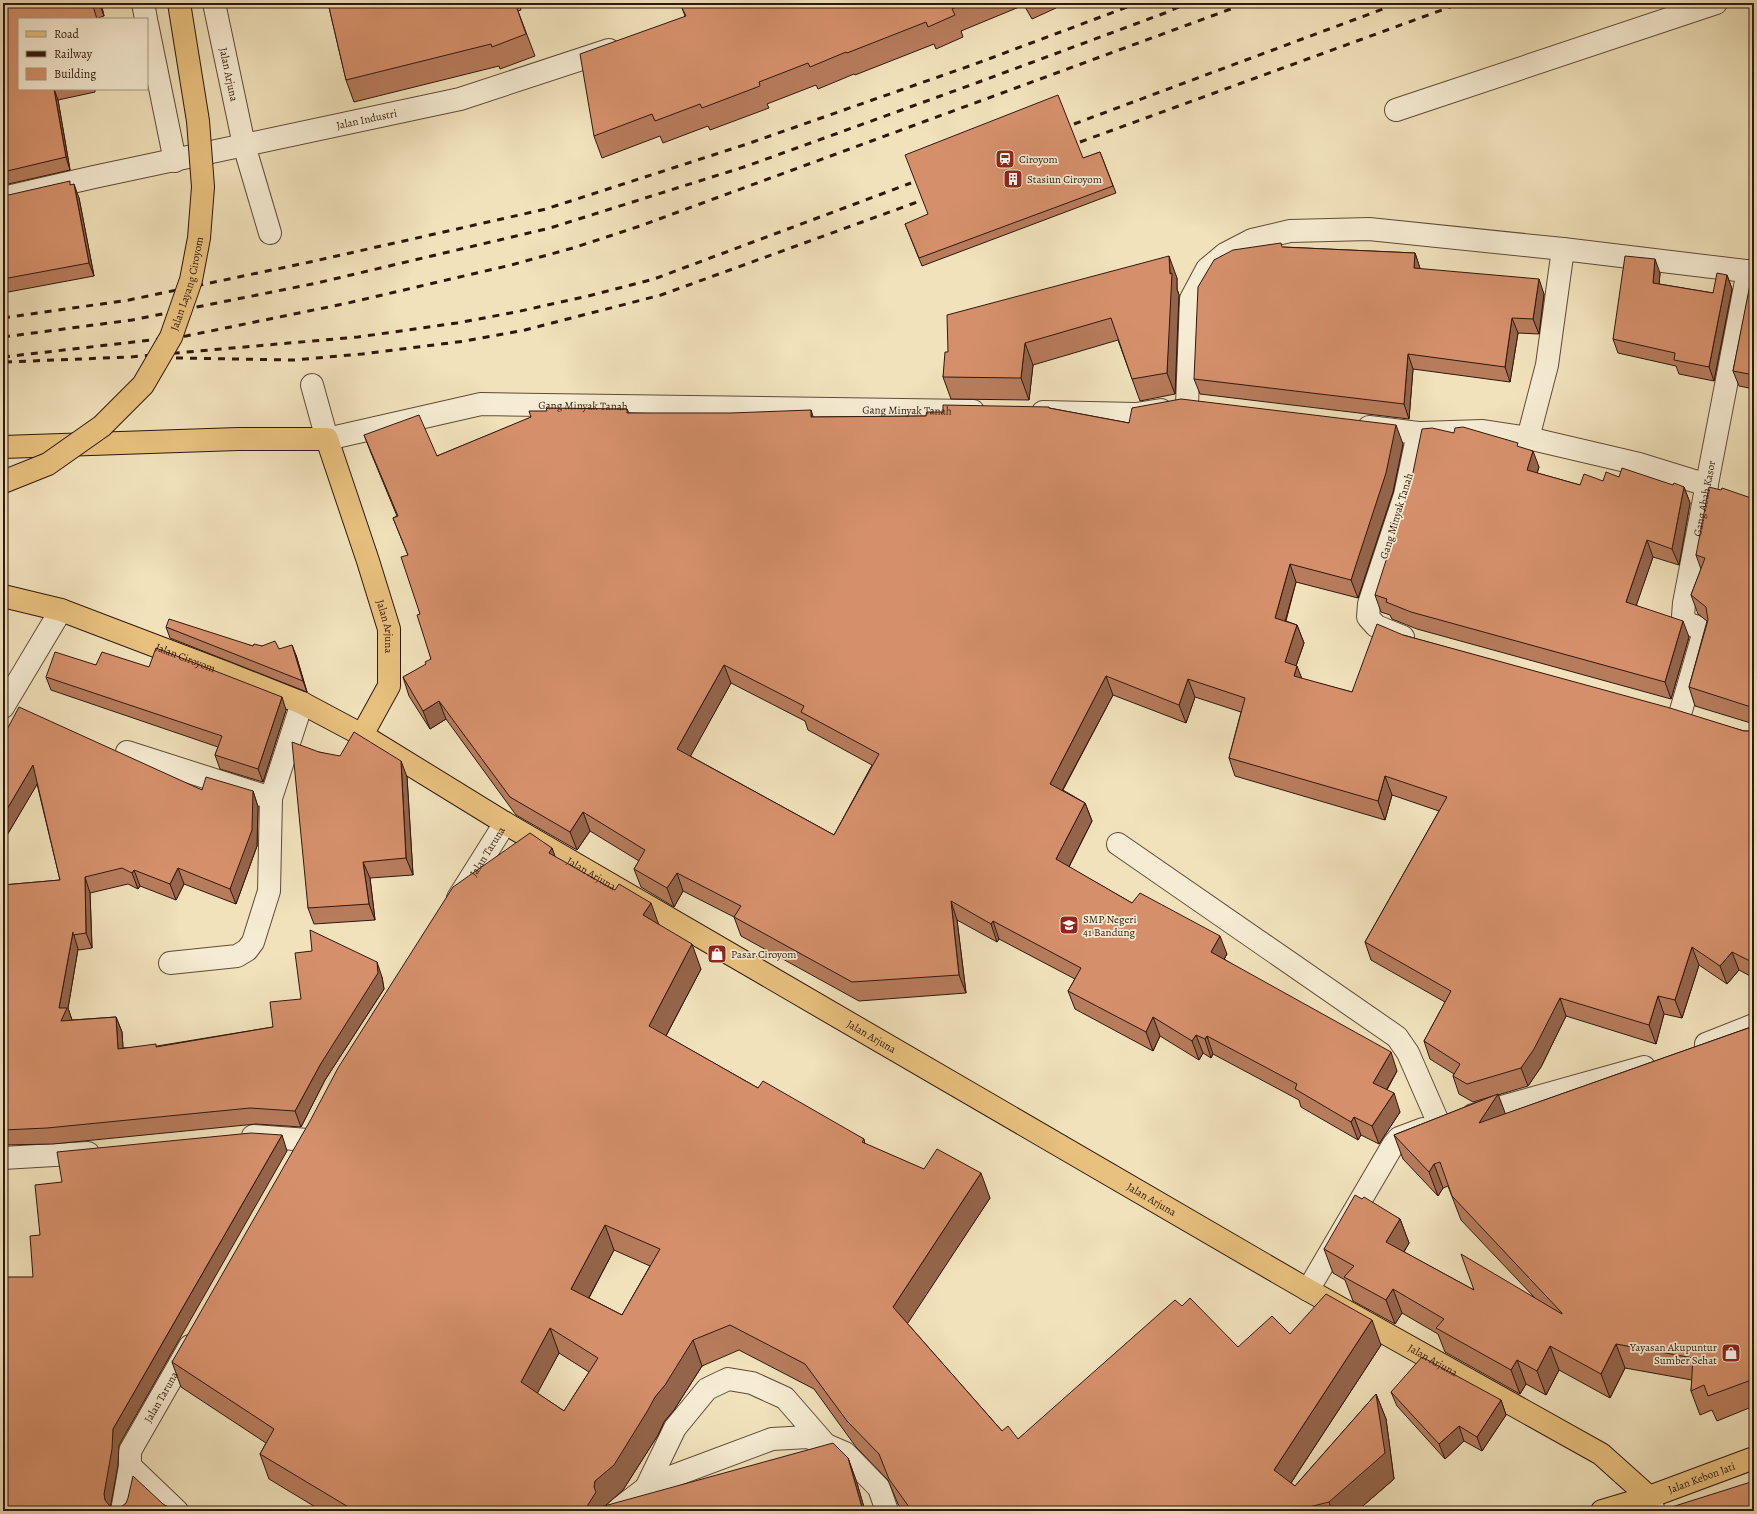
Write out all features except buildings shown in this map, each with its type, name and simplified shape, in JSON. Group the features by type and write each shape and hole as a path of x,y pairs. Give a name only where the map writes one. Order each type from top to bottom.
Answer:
{"main road":[{"name":"Jalan Layang Ciroyom","path":"3,482 48,464 102,426 143,385 171,337 191,280 199,238 203,187 198,121 179,3"},
{"path":"3,447 238,439 327,439"},
{"name":"Jalan Arjuna","path":"327,439 389,629 389,686 362,735 506,823 1308,1290 1602,1454 1652,1504"},
{"name":"Jalan Ciroyom","path":"3,596 61,610 221,671 302,704 362,735"},
{"name":"Jalan Kebon Jati","path":"1602,1511 1652,1504 1754,1458"}],"street":[{"path":"143,3 146,18"},
{"name":"Jalan Arjuna","path":"214,3 244,145 270,234"},
{"path":"1396,110 1716,3"},
{"path":"148,29 175,161"},
{"name":"Jalan Industri","path":"3,198 94,177 175,161 460,99 629,44"},
{"path":"1187,405 1191,299 1207,269 1225,254 1252,240 1290,231 1369,230 1563,249 1751,271"},
{"path":"1528,438 1547,365 1563,249"},
{"name":"Gang Abah Kasor","path":"1702,721 1672,712 1702,638 1702,631 1688,624 1683,616 1707,485 1751,271"},
{"path":"312,385 327,439"},
{"name":"Gang Minyak Tanah","path":"327,439 481,404 993,412"},
{"path":"1024,412 1136,414 1187,405 1210,408"},
{"path":"1349,424 1418,433 1483,431 1528,438 1639,464 1707,485"},
{"name":"Gang Minyak Tanah","path":"1418,433 1405,495 1369,604 1368,617 1376,626 1420,643"},
{"path":"3,707 61,610"},
{"path":"170,963 237,956 247,950 253,942 269,891 271,798 302,704"},
{"path":"127,752 271,798"},
{"name":"Jalan Taruna","path":"446,915 506,823"},
{"path":"1118,844 1397,1037 1408,1053 1439,1124"},
{"path":"1690,1051 1754,1025"},
{"path":"1308,1290 1393,1145 1399,1138 1408,1133 1439,1124 1661,1062"},
{"path":"296,1161 318,1120"},
{"path":"234,1138 257,1136 308,1140"},
{"path":"3,1158 54,1156 107,1151"},
{"name":"Jalan Taruna","path":"122,1511 130,1466 130,1451 201,1326"},
{"path":"646,1488 675,1428 707,1388 728,1379 752,1382 784,1398 826,1444"},
{"path":"616,1511 646,1488 673,1476 772,1439 808,1438 826,1444 845,1453 879,1488 887,1511"},
{"path":"130,1466 177,1511"}],"railway":[{"path":"3,318 129,300 310,262 546,209 747,144 975,64 1138,3"},
{"path":"3,337 132,320 317,283 550,228 747,166 979,82 1165,13 1188,3"},
{"path":"3,357 186,336 348,303 511,265 573,248 640,226 1247,3"},
{"path":"1074,124 1399,3"},
{"path":"1080,142 1461,3"},
{"path":"5,362 130,357 358,337 457,323 516,312 654,279 911,183"},
{"path":"176,358 294,360 362,354 465,341 525,330 661,295 920,201"}],"place":[{"name":"Ciroyom","path":"1005,159"},
{"name":"Stasiun Ciroyom","path":"1013,179"},
{"name":"SMP Negeri 41 Bandung","path":"1069,925"},
{"name":"Pasar Ciroyom","path":"717,954"},
{"name":"Yayasan Akupuntur Sumber Sehat","path":"1731,1353"}]}
